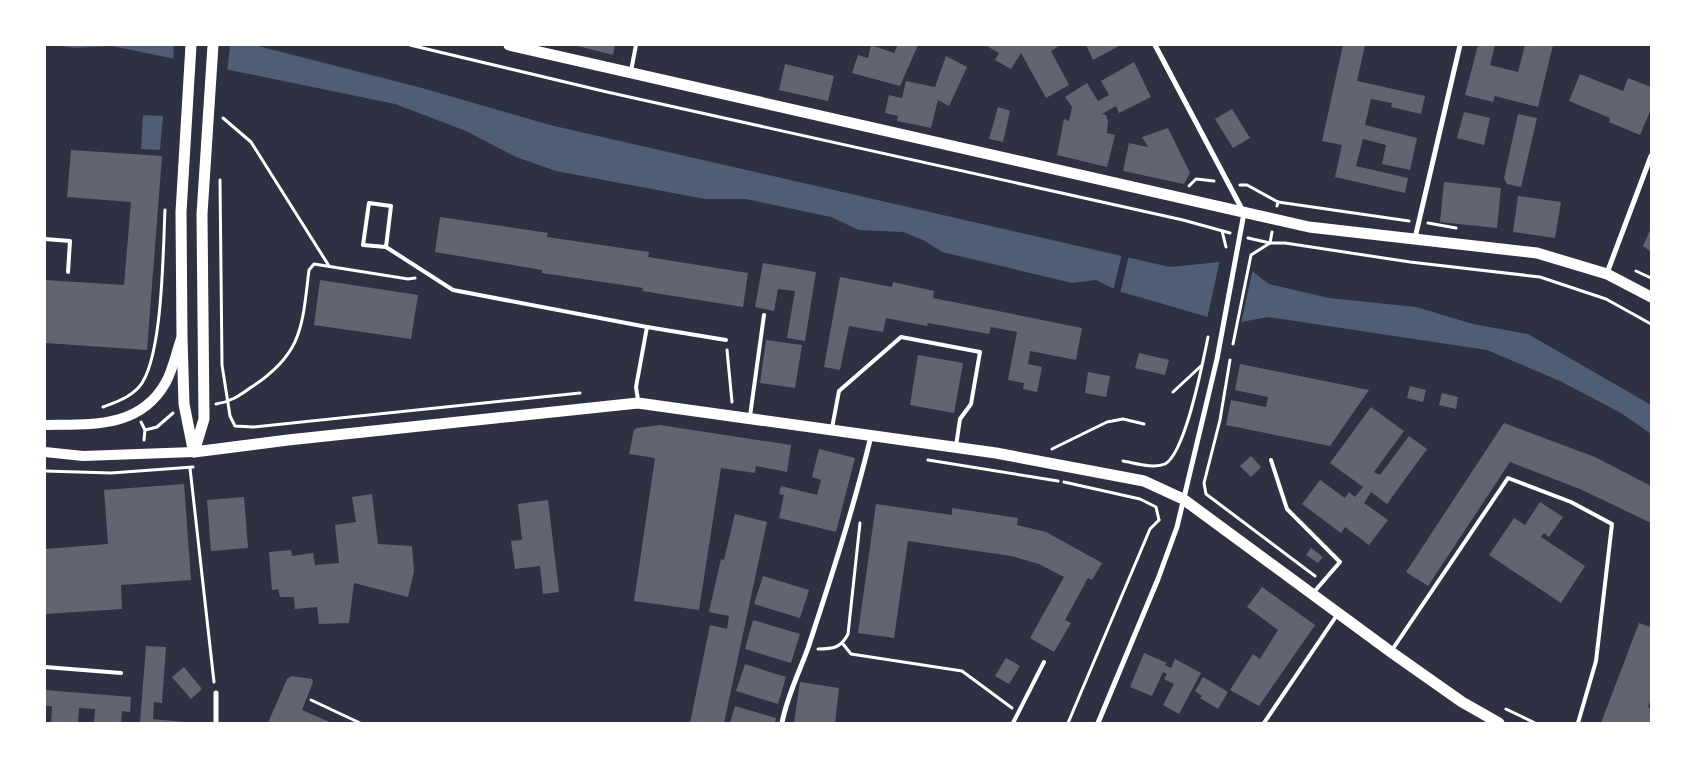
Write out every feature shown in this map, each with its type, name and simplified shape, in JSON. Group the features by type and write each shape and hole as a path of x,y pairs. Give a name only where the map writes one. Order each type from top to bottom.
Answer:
{"main road":[{"path":"191,45 181,212 184,404 194,452"},
{"path":"194,452 204,419 202,214 214,112 213,45"},
{"path":"509,45 1309,227 1537,253 1607,274 1651,297"},
{"path":"45,424 105,424 137,413 156,397 166,381 182,338"},
{"path":"45,452 83,456 194,452 288,440 638,403 955,448 1144,481 1184,498 1391,652 1462,702 1499,723"}],"street":[{"path":"1098,723 1158,580 1177,527 1217,359 1241,239 1244,213 1155,45"},
{"path":"1415,238 1460,45"},
{"path":"1607,274 1651,156"},
{"path":"782,723 789,693 807,649 858,485 871,436"},
{"path":"216,693 216,723"}],"lane":[{"path":"631,73 636,45"},
{"path":"386,247 391,206 369,203 363,245 386,247 453,290 726,340"},
{"path":"45,240 70,241 68,272"},
{"path":"750,418 764,315"},
{"path":"638,403 636,387 647,327"},
{"path":"831,430 839,391 901,337 980,352 971,404 960,419 955,448"},
{"path":"1271,460 1287,509 1340,562 1313,594"},
{"path":"1391,652 1508,478 1571,502 1612,524 1596,661 1578,723"},
{"path":"1264,723 1338,614"},
{"path":"1014,723 1044,662"},
{"path":"45,667 121,672"}],"path":[{"path":"214,112 220,123"},
{"path":"214,112 251,142 329,266"},
{"path":"220,172 222,364 230,416 235,426 253,427 587,392"},
{"path":"98,409 129,397 141,385 150,368 157,335 166,202"},
{"path":"1222,231 1226,250"},
{"path":"1323,582 1206,494 1204,483 1220,420 1231,352 1251,255 1270,243 1284,243 1410,262 1540,277 1606,299 1651,324"},
{"path":"228,403 280,365 293,349 303,318 309,270 314,264 408,279 432,276"},
{"path":"726,340 732,402"},
{"path":"1174,454 1186,425 1206,346"},
{"path":"1173,392 1202,366"},
{"path":"137,413 145,430 144,471"},
{"path":"1051,450 1106,422 1123,419 1144,424"},
{"path":"926,459 1062,482 1140,499 1156,507 1159,520 1150,529 1068,723"},
{"path":"45,471 111,473 198,467"},
{"path":"190,468 216,693"},
{"path":"807,649 834,649 843,644 848,634 861,516"},
{"path":"843,644 851,654 962,671 1018,713"},
{"path":"311,700 360,723"},
{"path":"1499,706 1535,723"}],"water":[{"path":"56,45 254,45 422,88 550,125 1170,267 1220,262 1252,271 1269,284 1329,298 1416,307 1473,324 1528,334 1651,405 1651,434 1621,413 1560,381 1487,350 1268,317 1241,322 1208,317 1118,291 1096,280 1072,283 942,252 925,241 903,232 859,230 831,217 746,199 705,199 556,171 516,157 466,131 395,104 112,46 74,48"},
{"path":"143,115 163,116 160,150 141,149"}],"pier":[{"path":"174,45 230,45 227,73 173,60"},
{"path":"1122,254 1129,255 1120,294 1113,291"},
{"path":"1220,260 1253,268 1241,324 1207,319"}],"building":[{"path":"574,45 615,45 613,55"},
{"path":"871,45 894,53 898,45 918,45 900,86 852,73 858,55 868,58"},
{"path":"985,45 1061,45 1051,51 1069,85 1046,98 1021,53 1011,69 995,60 999,53"},
{"path":"1086,45 1118,45 1119,46 1093,60"},
{"path":"1343,45 1365,45 1357,81 1425,96 1421,114 1391,107 1392,103 1371,99 1365,125 1417,138 1410,170 1382,164 1386,145 1363,139 1356,166 1408,178 1405,193 1335,177 1342,145 1322,141"},
{"path":"1478,45 1495,45 1490,65 1518,72 1525,45 1553,45 1538,107 1495,96 1493,102 1465,95"},
{"path":"946,56 967,67 949,106 938,100 931,128 897,121 898,116 885,113 889,95 902,98 906,81 935,87"},
{"path":"1134,62 1151,97 1119,113 1116,106 1102,114 1106,115 1108,121 1107,133 1115,135 1107,167 1057,155 1064,119 1069,121 1072,107 1065,97 1087,83 1098,101 1109,95 1101,81"},
{"path":"785,64 834,76 828,101 779,90"},
{"path":"1580,74 1623,91 1628,78 1651,87 1651,109 1640,135 1609,122 1610,118 1569,101"},
{"path":"998,107 1010,111 1003,142 989,139"},
{"path":"1232,109 1250,138 1233,148 1215,119"},
{"path":"1464,112 1490,118 1484,145 1457,138"},
{"path":"1518,114 1537,118 1521,187 1507,184 1504,178"},
{"path":"1168,128 1190,173 1184,184 1123,171 1129,143 1148,147 1142,137"},
{"path":"71,150 162,156 147,350 45,343 45,280 124,285 131,202 67,197"},
{"path":"1444,182 1501,188 1497,228 1440,222"},
{"path":"1518,196 1561,202 1555,238 1513,232"},
{"path":"440,217 548,233 547,237 649,252 648,257 748,273 743,307 642,291 643,288 542,273 542,270 435,252"},
{"path":"1651,228 1651,252 1643,246"},
{"path":"763,263 816,272 805,341 787,338 795,291 778,289 774,311 755,307"},
{"path":"840,277 892,287 893,282 934,291 933,298 1082,328 1076,360 1030,351 1028,364 1042,367 1037,392 1023,389 1024,383 1008,380 1017,332 991,327 989,334 928,323 927,326 886,318 883,332 849,326 840,370 824,367"},
{"path":"320,280 418,295 411,339 314,325"},
{"path":"766,340 802,345 795,388 760,383"},
{"path":"1139,353 1169,360 1165,375 1135,368"},
{"path":"918,355 963,363 954,413 910,405"},
{"path":"1240,364 1369,390 1330,446 1226,425 1231,400 1266,407 1268,397 1235,390"},
{"path":"1088,372 1110,376 1106,397 1085,393"},
{"path":"1410,386 1426,390 1423,402 1407,398"},
{"path":"1442,393 1458,397 1456,409 1439,405"},
{"path":"1371,407 1404,431 1374,472 1380,475 1409,436 1427,449 1387,504 1371,492 1364,503 1388,520 1369,545 1345,527 1341,533 1302,504 1320,480 1345,498 1349,492 1355,497 1363,487 1330,463"},
{"path":"1504,423 1595,457 1651,486 1651,523 1580,489 1510,462 1428,586 1406,572"},
{"path":"660,425 791,445 787,472 756,466 755,473 721,468 699,610 634,601 655,458 629,454 634,430"},
{"path":"819,449 855,458 836,532 779,518 784,495 779,494 781,486 817,495 821,480 812,477"},
{"path":"1251,456 1261,467 1251,477 1240,466"},
{"path":"184,484 191,580 121,585 122,609 45,614 45,549 108,544 104,490"},
{"path":"372,494 378,544 412,546 414,572 408,597 354,583 349,623 319,624 317,607 295,609 294,597 280,597 278,589 272,590 269,552 291,550 292,556 313,553 315,565 339,563 335,525 356,522 352,497"},
{"path":"244,497 248,548 211,551 207,500"},
{"path":"548,500 559,592 543,594 540,566 515,569 511,541 522,540 518,504"},
{"path":"1540,502 1563,517 1549,537 1544,533 1541,537 1585,566 1561,603 1489,555 1514,518 1525,525"},
{"path":"876,504 952,515 952,508 1018,518 1017,525 1046,532 1102,563 1092,580 1088,578 1065,620 1071,623 1054,652 1030,638 1064,577 1039,564 1011,556 908,541 894,638 858,633"},
{"path":"735,514 767,522 724,723 690,723 710,625 727,629 729,616 709,612 721,559 724,560"},
{"path":"1311,548 1323,557 1318,563 1306,555"},
{"path":"763,576 809,590 800,618 754,604"},
{"path":"1262,587 1315,625 1259,706 1230,690 1253,654 1260,659 1278,630 1247,607"},
{"path":"753,620 800,634 791,663 745,649"},
{"path":"1639,623 1651,627 1651,699 1648,707 1651,709 1651,723 1601,723"},
{"path":"146,646 166,647 162,703 154,702 153,719 196,723 140,723"},
{"path":"1144,653 1167,663 1165,665 1171,668 1175,659 1201,673 1179,714 1163,705 1174,684 1164,679 1167,674 1163,672 1152,696 1130,687"},
{"path":"1006,658 1020,666 1009,684 995,676"},
{"path":"745,664 786,677 778,704 736,691"},
{"path":"184,667 202,689 191,699 172,677"},
{"path":"292,676 312,679 313,682 302,710 332,723 268,723 287,679"},
{"path":"1203,677 1228,692 1218,709 1200,698 1202,696 1195,691"},
{"path":"800,682 839,688 835,723 794,723"},
{"path":"45,690 131,697 130,712 122,711 121,723 94,723 95,709 79,708 78,723 51,723 52,706 45,706"},
{"path":"735,706 776,718 775,723 730,723"}]}
